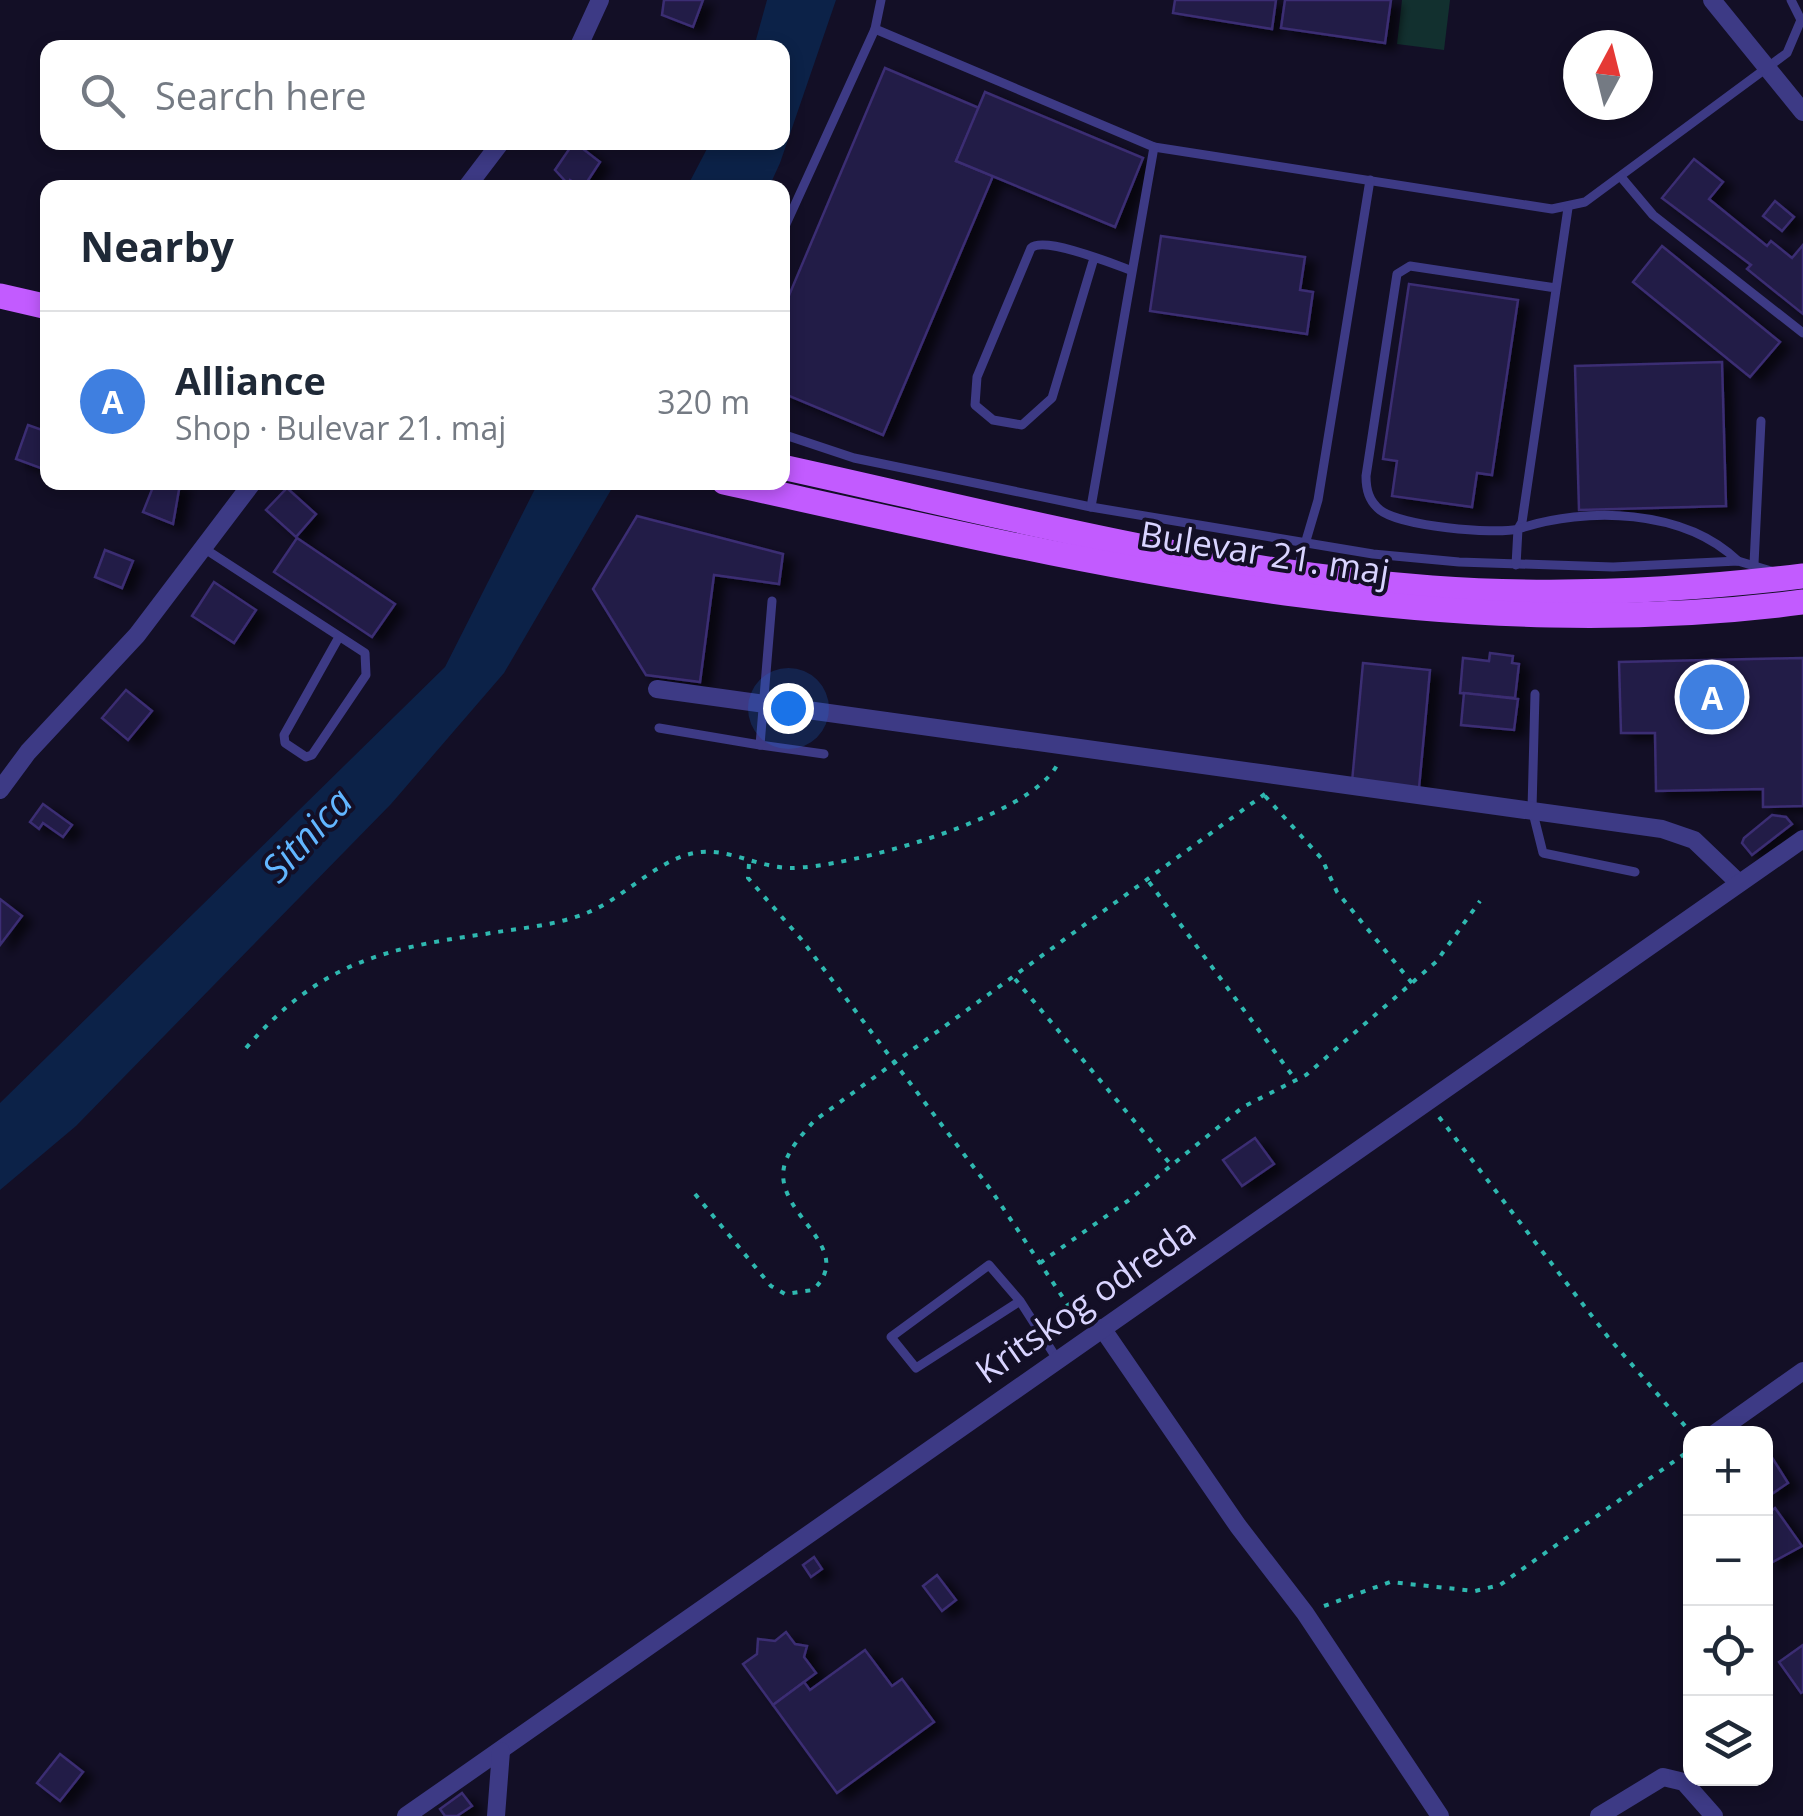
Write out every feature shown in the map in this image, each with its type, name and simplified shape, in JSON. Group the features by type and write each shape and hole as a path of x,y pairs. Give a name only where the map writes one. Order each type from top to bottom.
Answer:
{"main road":[{"path":"0,296 40,305"},
{"name":"Bulevar 21. maj","path":"790,465 823,463 1196,557 1296,574 1528,593 1664,590 1792,578"},
{"name":"Bulevar 21. maj","path":"762,490 1175,576 1380,606 1465,613 1640,617 1803,602"}],"street":[{"path":"582,40 600,0"},
{"path":"1712,0 1803,112"},
{"path":"472,180 495,150"},
{"path":"0,790 28,752 136,635 246,490"},
{"path":"656,690 1662,828 1694,840 1739,884"},
{"name":"Kritskog odreda","path":"406,1816 1803,839"},
{"path":"1095,1333 1305,1613 1440,1816"},
{"path":"1725,1426 1803,1371"},
{"path":"496,1816 501,1751"},
{"path":"1599,1816 1663,1777 1684,1782 1714,1816"}],"lane":[{"path":"790,216 876,29 881,0"},
{"path":"876,29 1154,147 1552,209 1585,202 1787,53 1801,20 1791,0"},
{"path":"1091,507 1154,147"},
{"path":"1621,176 1654,215 1803,332"},
{"path":"1296,574 1318,500 1370,180"},
{"path":"1516,564 1518,529 1568,208"},
{"path":"1094,258 1052,398 1022,424 993,420 975,405 977,377 1032,248 1045,243 1094,258 1130,270"},
{"path":"1556,288 1410,266 1397,274 1366,476 1368,494 1394,518 1518,529 1578,519 1651,520 1699,532 1717,541 1738,561"},
{"path":"1754,564 1760,421"},
{"path":"790,440 823,463 1373,554 1613,567 1738,561 1792,578"},
{"path":"205,549 365,653 369,662 366,675 312,756 306,757 285,743 284,735 339,637"},
{"path":"760,745 772,601"},
{"path":"1536,694 1532,809 1543,854 1635,872"},
{"path":"659,728 824,754"},
{"path":"1020,1302 916,1368 892,1337 988,1265 1020,1302 1057,1359"}],"path":[{"path":"246,1048 280,1009 322,977 364,960 590,912 683,856 721,852 749,864 829,866 910,845 1030,793 1058,766 1061,743"},
{"path":"695,1194 771,1286 785,1294 813,1290 828,1267 827,1253 789,1204 783,1183 785,1162 814,1120 1265,796 1272,777"},
{"path":"1265,796 1322,859 1337,892 1412,983"},
{"path":"749,864 748,878 802,938 1095,1333"},
{"path":"1148,882 1296,1081"},
{"path":"1040,1263 1172,1166 1243,1107 1296,1081 1436,962 1480,902"},
{"path":"1015,978 1172,1166"},
{"path":"1426,1102 1608,1337 1685,1426"},
{"path":"1305,1613 1390,1582 1475,1591 1500,1585 1683,1455"}],"green space":[{"path":"1402,0 1450,0 1444,50 1397,44"}],"water":[{"path":"767,0 836,0 790,134 790,40 756,40"},
{"path":"706,150 784,150 772,180 691,180"},
{"name":"Sitnica","path":"534,490 611,490 504,673 391,804 76,1126 0,1190 0,1103 445,667"}],"building":[{"path":"664,0 703,0 693,27 662,15"},
{"path":"1175,0 1276,0 1272,29 1173,13"},
{"path":"1285,0 1391,0 1385,43 1281,28"},
{"path":"885,68 979,108 956,161 993,176 883,435 790,396 790,293"},
{"path":"985,92 1143,158 1115,227 956,161"},
{"path":"569,150 584,150 600,162 588,180 564,180 555,170"},
{"path":"1694,159 1723,182 1709,199 1767,246 1771,241 1792,258 1803,245 1803,314 1747,269 1751,265 1662,198"},
{"path":"1775,201 1794,217 1782,231 1763,216"},
{"path":"1161,236 1305,257 1300,290 1313,292 1307,334 1150,311"},
{"path":"1662,246 1780,342 1750,377 1633,282"},
{"path":"1409,284 1518,300 1492,475 1477,473 1472,507 1392,496 1397,461 1383,459"},
{"path":"1722,362 1726,506 1579,510 1575,366"},
{"path":"28,425 40,429 40,468 16,459"},
{"path":"152,490 179,490 173,524 143,512"},
{"path":"289,490 316,514 296,537 266,510"},
{"path":"637,516 783,554 779,584 714,575 700,682 646,675 593,589"},
{"path":"297,538 395,604 372,637 274,572"},
{"path":"105,550 133,561 122,588 95,577"},
{"path":"214,582 256,610 234,643 192,616"},
{"path":"1490,653 1513,656 1512,663 1519,664 1515,698 1460,693 1463,658 1489,661"},
{"path":"1803,658 1803,806 1763,807 1763,789 1656,791 1655,733 1621,733 1619,662"},
{"path":"1363,663 1430,670 1419,788 1352,782"},
{"path":"126,690 152,711 128,740 102,718"},
{"path":"1464,693 1518,699 1514,730 1461,725"},
{"path":"43,804 72,825 63,837 43,823 39,829 30,822"},
{"path":"1772,815 1786,817 1792,824 1752,855 1742,843 1744,838"},
{"path":"0,899 22,916 0,945"},
{"path":"1255,1138 1274,1164 1242,1186 1223,1160"},
{"path":"1773,1459 1788,1483 1773,1493"},
{"path":"1773,1510 1802,1546 1773,1562 1773,1516"},
{"path":"814,1557 822,1569 811,1577 803,1565"},
{"path":"937,1575 956,1600 942,1611 923,1586"},
{"path":"786,1632 795,1644 807,1646 804,1657 816,1673 773,1705 743,1664 757,1654 758,1639 775,1641"},
{"path":"1803,1645 1803,1692 1801,1693 1779,1662"},
{"path":"865,1650 892,1686 902,1679 934,1722 837,1793 773,1705 804,1682 810,1690"},
{"path":"60,1754 83,1772 60,1801 37,1783"},
{"path":"462,1793 472,1806 457,1816 445,1816 440,1809"}],"place":[{"name":"Alliance","path":"1712,697"}]}
